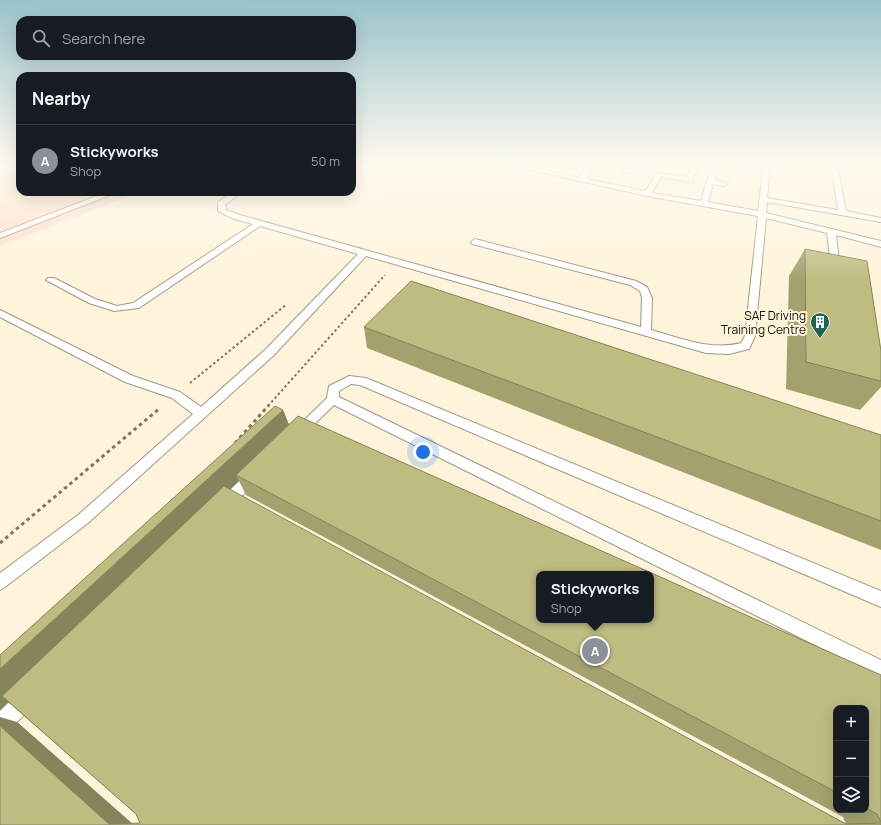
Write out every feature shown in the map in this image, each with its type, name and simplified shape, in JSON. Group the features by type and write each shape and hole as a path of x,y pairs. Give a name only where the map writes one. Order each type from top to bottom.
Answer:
{"lane":[{"path":"0,236 87,202"},
{"path":"223,202 221,204 222,211 258,224 706,350 729,350 745,346 750,336 763,202"},
{"path":"691,202 761,214 881,244"},
{"path":"783,202 881,220"},
{"path":"840,202 842,213"},
{"path":"51,280 92,301 117,309 136,306 258,224"},
{"path":"831,231 835,274"},
{"path":"475,242 633,283 644,290 647,298 646,333"},
{"path":"0,582 83,519 270,352 363,254"},
{"path":"0,313 129,379 176,395 200,413"},
{"path":"288,442 333,399 333,389 349,380 362,382 881,599"},
{"path":"333,399 881,669"},
{"path":"216,512 240,500 266,464"},
{"path":"0,724 23,713 39,686"}],"path":[{"path":"232,446 396,263"},
{"path":"0,543 176,395 292,301"}],"shaded area":[{"path":"0,202 112,202 0,246"}],"building":[{"path":"805,249 867,261 881,351 881,381 806,362"},
{"path":"411,281 881,435 881,521 364,327"},
{"path":"275,406 283,410 0,669 0,655"},
{"path":"298,416 647,571 536,571 536,623 654,623 654,574 881,675 881,822 877,814 869,810 869,705 833,705 833,790 236,475"},
{"path":"224,486 846,824 881,823 881,825 0,825 0,726 109,824 140,823 136,814 2,696"}],"place":[{"name":"SAF Driving Training Centre","path":"820,339"},
{"name":"Stickyworks","path":"595,651"}]}
